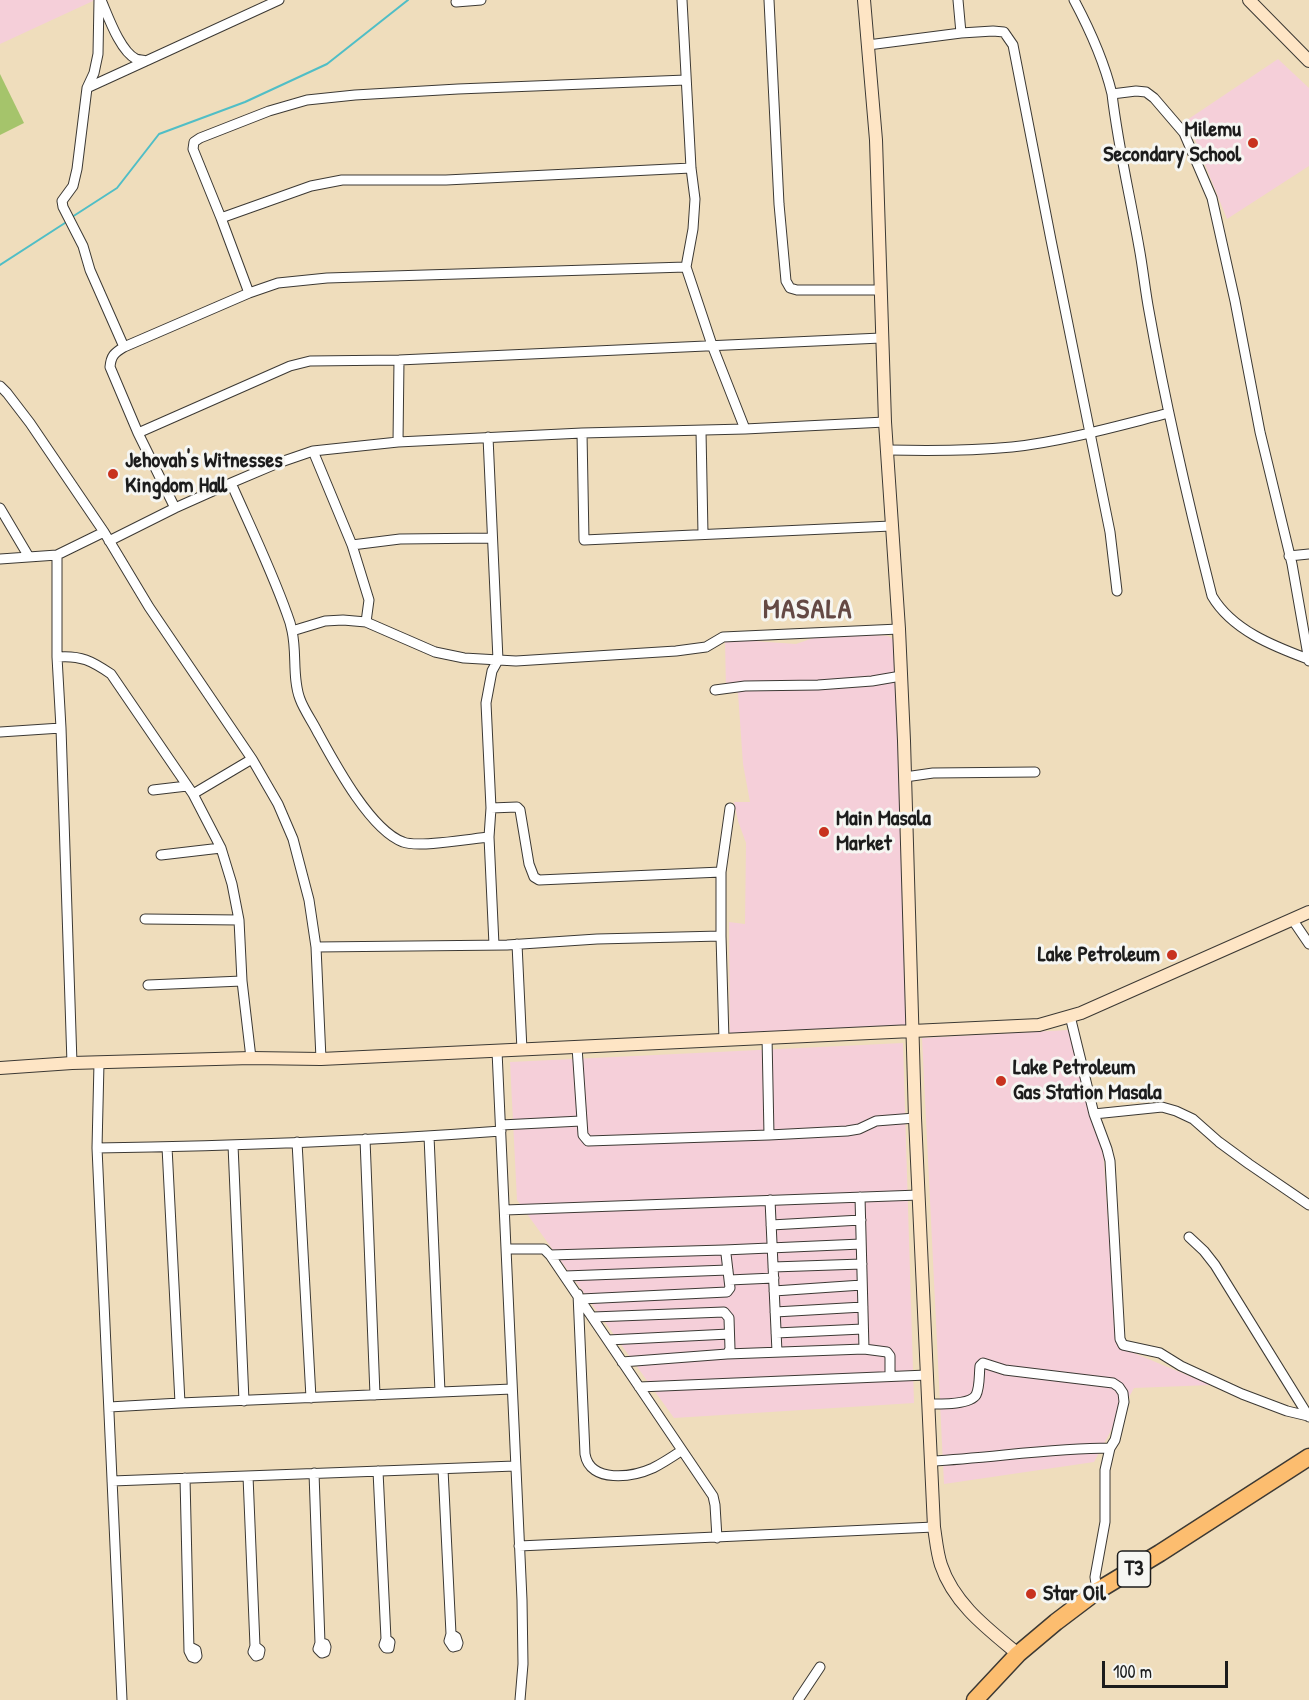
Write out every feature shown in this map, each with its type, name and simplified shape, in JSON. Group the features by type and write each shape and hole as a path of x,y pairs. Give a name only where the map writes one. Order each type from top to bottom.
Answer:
{"highway":[{"name":"T3","path":"975,1700 1018,1654 1097,1592 1309,1457"}],"street":[{"path":"100,0 128,51 135,58 146,61"},
{"path":"100,0 98,54 94,73 87,88 77,169 73,186 62,201 124,347"},
{"path":"251,0 255,11"},
{"path":"87,88 279,0"},
{"path":"456,2 481,0"},
{"path":"682,0 691,168 695,199 693,229 686,267 712,345 746,429"},
{"path":"769,0 779,204 786,281 790,288 797,290 881,290"},
{"path":"864,0 876,140 881,338 899,628 915,1118 934,1527 941,1565 951,1587 967,1609 1018,1654"},
{"path":"958,0 961,33"},
{"path":"1074,0 1096,46 1112,94 1169,413 1212,596 1219,608 1231,620 1273,645 1309,660"},
{"path":"1249,0 1309,61"},
{"path":"868,45 993,31 1004,32 1013,45 1089,434 1097,463 1110,532 1117,591"},
{"path":"249,293 194,149 194,142 200,138 307,100 354,95 686,80"},
{"path":"1112,94 1136,91 1146,92 1154,98 1184,133 1212,198 1235,301 1257,422 1289,556 1309,660"},
{"path":"221,218 311,186 342,180 446,180 691,168"},
{"path":"175,508 138,433 110,367 115,352 124,347 249,293 278,283 327,278 686,267"},
{"path":"138,433 290,366 310,361 399,360 881,338"},
{"path":"398,442 399,360"},
{"path":"0,386 30,423 104,532 149,606 252,759 278,804 293,839 309,900 316,947 321,1059"},
{"path":"888,450 966,450 1012,447 1089,434 1169,413"},
{"path":"109,541 231,483 313,451 398,442 488,437 701,431 885,422"},
{"path":"701,431 703,534"},
{"path":"582,433 584,540 891,526"},
{"path":"488,437 498,660 492,671 486,703 494,945"},
{"path":"313,451 352,545 369,600 366,622"},
{"path":"231,483 272,575 292,631 300,698 332,758 354,793 375,821 388,834 404,843 417,845 489,837"},
{"path":"0,508 29,558"},
{"path":"0,559 57,555 104,532"},
{"path":"352,545 400,540 492,538"},
{"path":"1289,556 1309,554"},
{"path":"57,555 57,657 62,728 72,1063"},
{"path":"292,631 325,621 366,622 435,651 464,658 516,661 676,651 706,647 723,637 899,628"},
{"path":"57,657 83,657 111,674 190,790 221,848 232,884 239,920 242,981 250,1058"},
{"path":"715,690 745,686 818,686 901,676"},
{"path":"0,732 62,728"},
{"path":"153,790 190,790 252,759"},
{"path":"905,777 952,772 1035,772"},
{"path":"491,808 517,807 520,810 529,864 534,877 539,880 721,872"},
{"path":"724,1040 720,936 721,872 730,808"},
{"path":"161,855 221,848"},
{"path":"0,1068 72,1063 250,1058 321,1059 1039,1024 1081,1013 1309,912"},
{"path":"144,919 239,920"},
{"path":"1292,919 1309,944"},
{"path":"316,947 494,945 597,939 720,936"},
{"path":"517,944 522,1050"},
{"path":"148,985 242,981"},
{"path":"1070,1016 1094,1114 1110,1161 1121,1342 1123,1345 1160,1353 1181,1366 1242,1394 1287,1411 1308,1416"},
{"path":"767,1037 769,1135"},
{"path":"577,1047 585,1139 593,1142 847,1131 859,1129 876,1121 915,1118"},
{"path":"497,1051 519,1546 523,1664 520,1700"},
{"path":"99,1063 97,1148 122,1700"},
{"path":"1094,1114 1162,1107 1176,1111 1193,1119 1249,1164 1309,1205"},
{"path":"97,1148 233,1145 429,1136 582,1121"},
{"path":"429,1136 440,1392"},
{"path":"365,1139 375,1395"},
{"path":"297,1142 311,1398"},
{"path":"233,1145 244,1401"},
{"path":"167,1147 180,1403"},
{"path":"505,1210 918,1195"},
{"path":"860,1197 864,1349"},
{"path":"770,1200 777,1352"},
{"path":"771,1225 861,1220"},
{"path":"1189,1237 1215,1265 1308,1416"},
{"path":"550,1254 861,1244"},
{"path":"506,1249 544,1249 550,1254 713,1496 717,1538"},
{"path":"579,1297 722,1293 729,1290 724,1250"},
{"path":"773,1268 862,1264"},
{"path":"565,1276 728,1275 774,1278"},
{"path":"774,1291 862,1285"},
{"path":"579,1297 585,1454 588,1464 597,1472 609,1475 638,1472 655,1467 681,1451"},
{"path":"775,1312 863,1307"},
{"path":"593,1317 724,1312 729,1318 730,1349 728,1354"},
{"path":"776,1333 863,1329"},
{"path":"608,1340 729,1334"},
{"path":"622,1362 728,1354 864,1349 887,1352 890,1356 891,1376"},
{"path":"928,1404 972,1400 977,1392 982,1363 1005,1370 1113,1383 1119,1387 1124,1402 1105,1470 1105,1521 1095,1577 1097,1592"},
{"path":"639,1387 927,1375"},
{"path":"109,1407 512,1389"},
{"path":"932,1461 976,1459 1076,1448 1110,1448"},
{"path":"112,1481 515,1466"},
{"path":"443,1469 451,1634"},
{"path":"378,1471 386,1640"},
{"path":"314,1473 320,1643"},
{"path":"248,1476 255,1646"},
{"path":"185,1478 190,1647"},
{"path":"519,1546 934,1527"},
{"path":"798,1700 820,1667"}],"shaded area":[{"path":"0,0 93,0 93,1 0,44"},
{"name":"Milemu Secondary School","path":"1278,59 1309,88 1309,166 1227,219 1187,120"},
{"name":"Main Masala Market","path":"830,632 888,636 901,644 911,1031 730,1041 729,922 745,924 746,843 734,802 750,802 743,764 738,693 726,690 725,639 796,644"},
{"path":"1068,1030 1103,1149 1117,1346 1211,1385 1134,1388 1094,1462 944,1484 922,1038"},
{"path":"903,1043 914,1403 674,1418 517,1200 510,1062"}],"green space":[{"path":"0,74 24,123 0,135"}],"waterway":[{"path":"72,217 117,188 159,134 245,102 327,64 408,0"},
{"path":"0,265 68,221"}],"place":[{"name":"Milemu Secondary School","path":"1253,143"},
{"name":"Jehovah's Witnesses Kingdom Hall","path":"113,474"},
{"name":"Main Masala Market","path":"824,832"},
{"name":"Lake Petroleum","path":"1172,955"},
{"name":"Lake Petroleum Gas Station Masala","path":"1001,1081"},
{"name":"Star Oil","path":"1031,1594"}],"district":[{"name":"MASALA","path":"808,611"}]}
